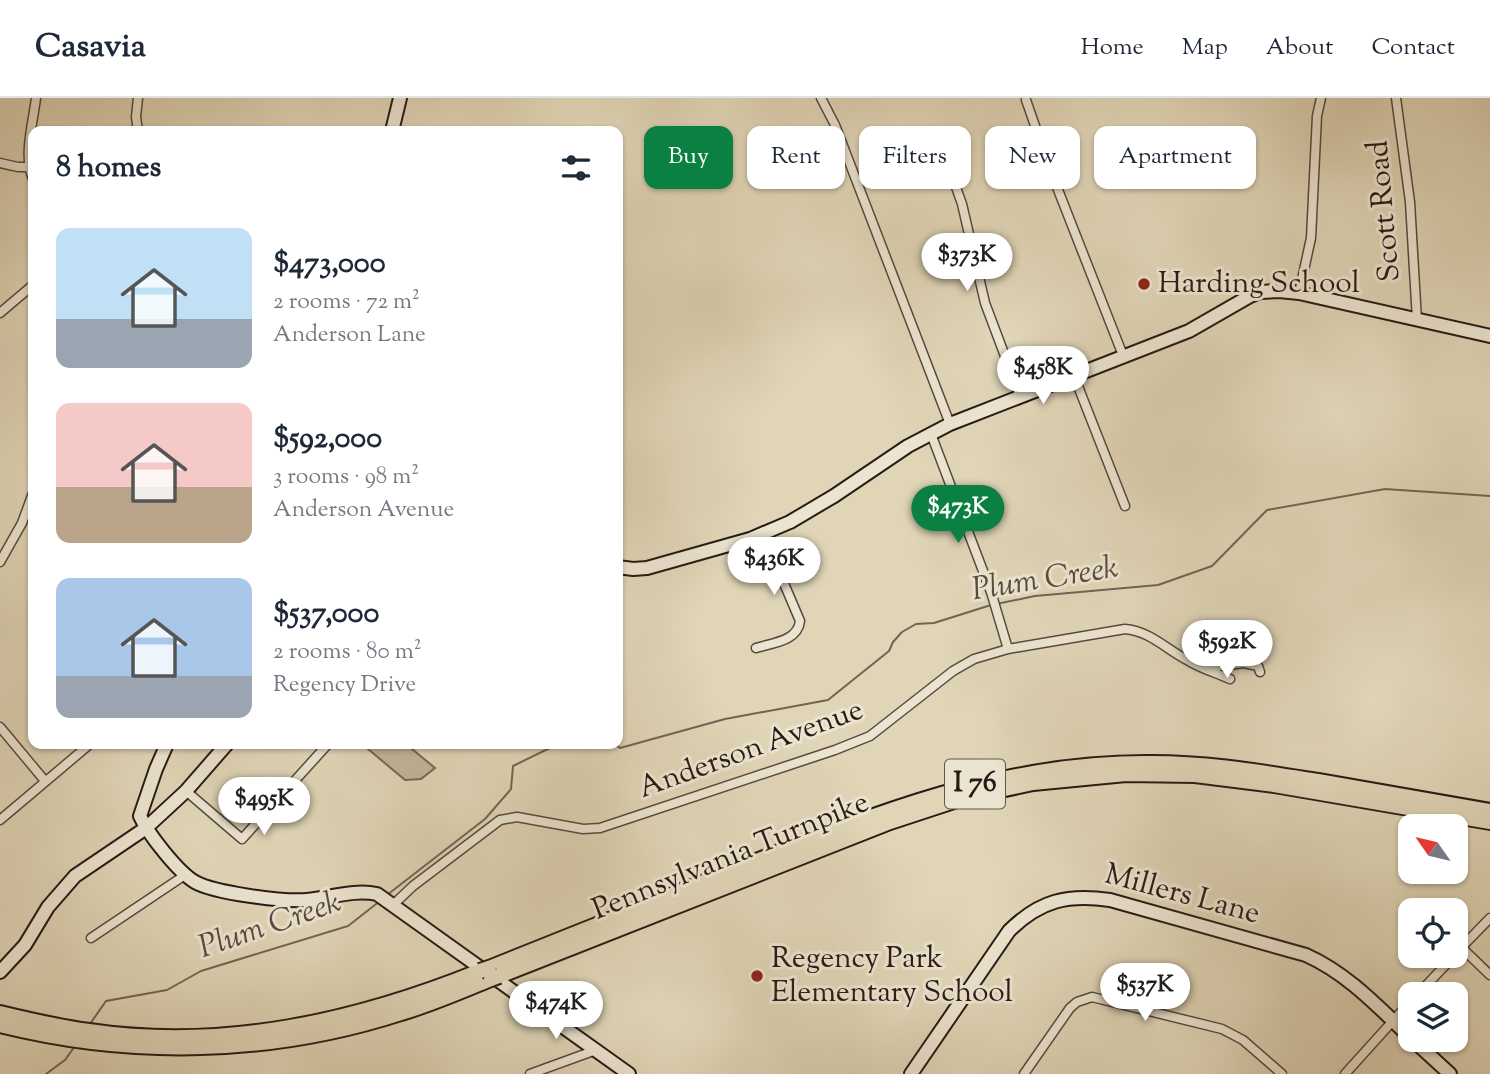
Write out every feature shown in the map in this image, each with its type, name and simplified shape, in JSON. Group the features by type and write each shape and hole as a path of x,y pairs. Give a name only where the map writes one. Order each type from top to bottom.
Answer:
{"highway":[{"name":"Pennsylvania Turnpike","path":"0,1025 76,1040 145,1047 201,1048 260,1044 317,1035 387,1017 812,839 915,801 995,779 1057,768 1144,762 1216,766 1490,811"},
{"name":"Pennsylvania Turnpike","path":"0,1013 90,1031 131,1035 210,1036 292,1028 370,1010 490,974 890,822 963,798 1043,782 1126,774 1212,777 1490,822"}],"street":[{"path":"33,126 36,98"},
{"path":"137,126 138,98"},
{"path":"393,126 400,98"},
{"path":"821,98 835,125 950,424"},
{"path":"1299,293 1311,238 1317,116 1321,98"},
{"name":"Scott Road","path":"1396,98 1410,202 1417,320"},
{"path":"1026,100 1053,177 1124,358"},
{"path":"0,163 28,167"},
{"path":"957,189 985,303 1020,397"},
{"path":"0,312 28,289"},
{"path":"623,568 647,568 763,534 812,509 908,446 950,424 1189,331 1260,292 1279,290 1299,293 1490,336"},
{"path":"1074,376 1125,506"},
{"path":"931,434 992,592 1008,649"},
{"path":"0,562 28,507"},
{"path":"756,648 793,636 800,621 763,534"},
{"name":"Anderson Avenue","path":"387,900 413,886 500,820 517,817 583,830 600,828 822,754 870,736 953,671 974,659 1008,649 1125,629 1135,630 1145,633 1178,655 1230,679"},
{"path":"1205,668 1252,664 1258,666 1260,672"},
{"path":"0,727 45,781"},
{"path":"0,820 84,749"},
{"path":"165,749 140,816 146,828 185,875 208,888 264,897 306,900 364,892 387,900 629,1074"},
{"path":"3,964 25,945 56,895 75,876 146,828 186,791 223,749"},
{"path":"186,791 243,839 324,749"},
{"path":"91,938 185,875"},
{"name":"Millers Lane","path":"911,1074 1009,931 1030,912 1046,904 1070,898 1110,900 1306,955 1348,978 1398,1025"},
{"path":"1468,941 1490,918"},
{"path":"1468,960 1490,975"},
{"path":"1429,982 1442,968"},
{"path":"1025,1074 1070,1008 1077,1002 1092,997 1155,1011 1235,1034 1282,1074"},
{"path":"1345,1074 1398,1015"},
{"path":"530,1074 596,1050"},
{"name":"Millers Lane","path":"1427,1052 1450,1074"}],"shaded area":[{"path":"368,749 412,749 435,768 421,779 405,780"}],"waterway":[{"name":"Plum Creek","path":"996,604 1035,596 1158,585 1212,566 1267,510 1385,489 1490,496"},
{"name":"Plum Creek","path":"623,747 725,719 828,700 889,651 902,632 916,624 934,623 991,605"},
{"name":"Plum Creek","path":"387,895 485,819 511,789 513,766 548,749"},
{"name":"Plum Creek","path":"90,1024 106,1001 167,990 201,971 348,926 380,901"},
{"name":"Plum Creek","path":"46,1074 65,1060 75,1046"}],"place":[{"name":"Harding School","path":"1144,284"},
{"name":"Regency Park Elementary School","path":"757,976"}]}
